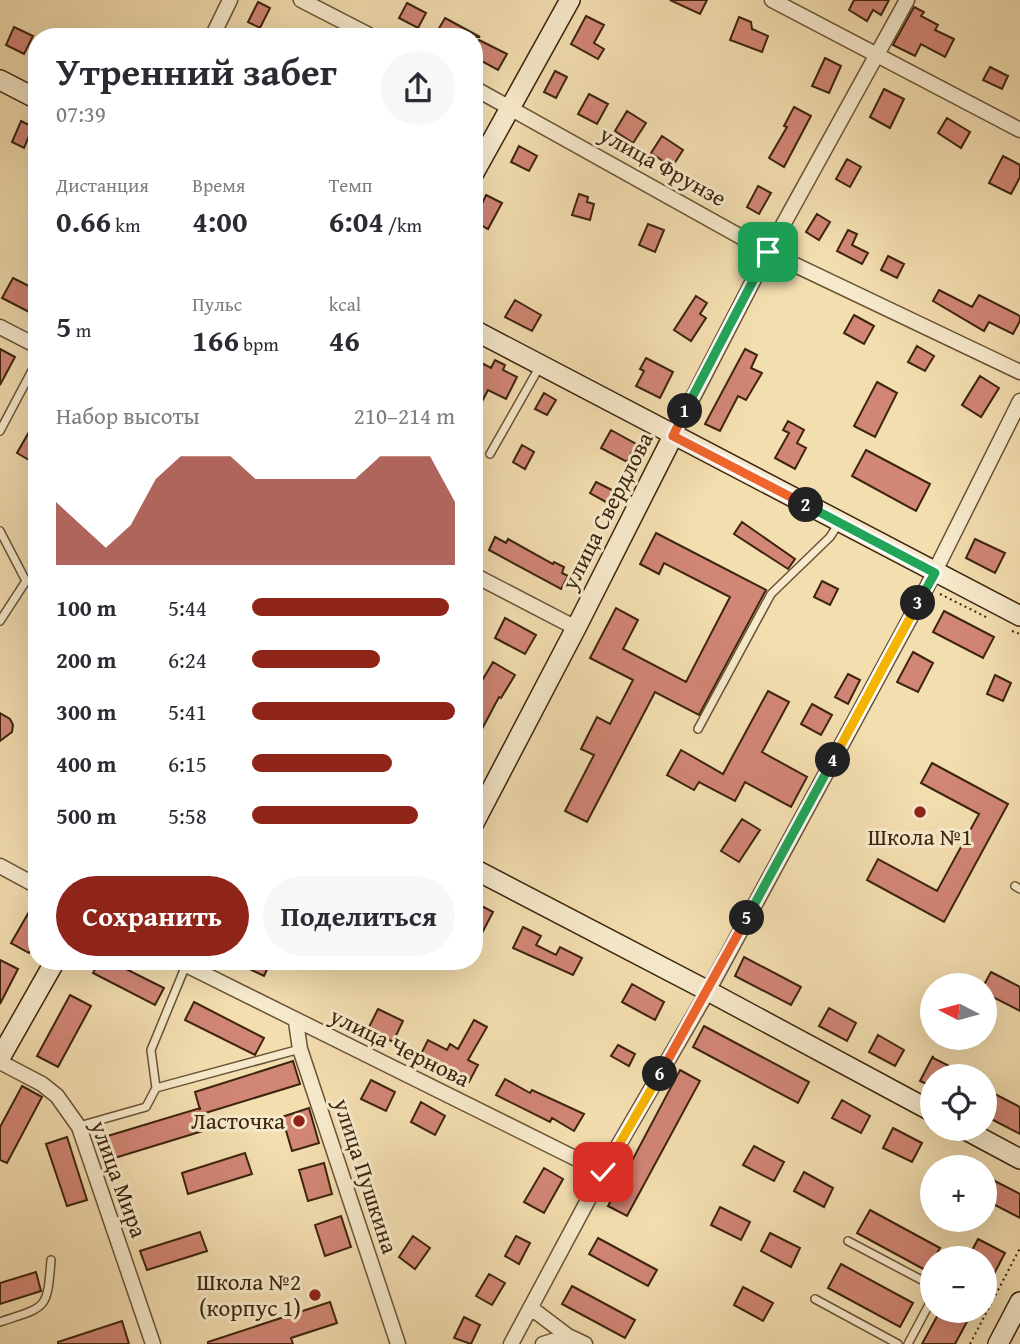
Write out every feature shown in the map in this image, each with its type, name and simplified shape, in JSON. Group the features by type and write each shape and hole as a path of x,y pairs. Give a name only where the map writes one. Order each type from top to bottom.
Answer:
{"street":[{"path":"216,28 230,0"},
{"path":"301,0 355,28"},
{"path":"483,157 570,0"},
{"path":"772,0 1020,130"},
{"name":"улица Свердлова","path":"483,806 768,252 906,0"},
{"path":"0,80 28,94"},
{"name":"улица Фрунзе","path":"483,93 768,252 1020,372"},
{"path":"0,327 28,341"},
{"path":"483,335 839,523 931,580 1014,622"},
{"path":"511,1344 603,1172 708,990 931,580 1020,401"},
{"path":"483,580 576,628"},
{"path":"0,866 28,881"},
{"path":"483,874 708,990 920,1105"},
{"path":"0,1060 50,970"},
{"name":"улица Чернова","path":"196,970 603,1172"},
{"name":"улица Пушкина","path":"296,1022 300,1049 398,1344"},
{"name":"улица Мира","path":"0,1060 50,1090 79,1126 153,1344"},
{"path":"986,1141 1020,1159"},
{"path":"998,1344 1020,1302"},
{"path":"531,1308 568,1336 585,1344"},
{"path":"543,1344 568,1336"}],"lane":[{"path":"490,454 540,365"},
{"path":"0,431 28,378"},
{"path":"698,729 771,594 830,537 839,523"},
{"path":"0,531 26,581 0,621"},
{"path":"79,1126 146,1107 156,1088 151,1050 180,970"},
{"path":"156,1088 300,1049"},
{"path":"848,1241 920,1279"},
{"path":"0,1322 40,1308 48,1294 51,1260"},
{"path":"815,1299 898,1344"},
{"path":"908,1344 920,1321"}],"path":[{"path":"931,580 997,623"},
{"path":"1014,622 1020,635"},
{"path":"970,1344 1020,1248"}],"building":[{"path":"670,0 707,0 700,14"},
{"path":"854,0 889,0 881,15 873,10 867,21 849,10"},
{"path":"258,2 270,8 260,28 248,22"},
{"path":"407,3 426,13 418,28 399,18"},
{"path":"914,7 924,12 921,16 938,25 935,30 954,39 945,57 921,44 915,56 893,45"},
{"path":"586,16 604,25 594,43 604,49 598,59 571,44"},
{"path":"739,17 751,22 752,29 768,36 762,52 730,40"},
{"path":"445,18 463,28 439,28"},
{"path":"14,27 28,34 28,46 24,54 6,45"},
{"path":"483,42 507,54 498,70 483,62"},
{"path":"825,58 841,66 829,93 812,86"},
{"path":"990,67 1008,76 1002,89 983,80"},
{"path":"555,71 567,77 556,98 544,92"},
{"path":"884,89 904,99 890,128 870,117"},
{"path":"589,94 608,104 597,124 578,114"},
{"path":"794,107 811,116 784,167 769,158 787,127 784,126"},
{"path":"627,111 646,123 633,143 615,131"},
{"path":"947,118 970,132 961,148 938,133"},
{"path":"21,121 28,124 28,139 24,148 12,142"},
{"path":"662,136 683,150 672,167 651,153"},
{"path":"519,146 537,156 529,171 511,162"},
{"path":"1003,156 1020,165 1020,177 1011,194 989,183"},
{"path":"847,159 861,167 850,187 836,179"},
{"path":"758,186 771,193 759,214 747,207"},
{"path":"579,194 588,197 587,202 594,204 590,220 572,215"},
{"path":"486,195 502,203 488,229 483,226 483,202"},
{"path":"817,214 830,222 819,240 806,232"},
{"path":"648,224 664,230 655,252 639,245"},
{"path":"848,230 857,234 852,245 868,253 862,264 837,251"},
{"path":"888,256 904,264 897,278 881,270"},
{"path":"13,278 28,286 28,311 2,298"},
{"path":"939,290 972,307 979,295 1020,316 1020,321 1013,334 989,322 984,331 933,301"},
{"path":"696,296 707,303 700,314 706,318 691,341 674,330"},
{"path":"515,300 541,315 532,331 505,317"},
{"path":"854,315 874,326 864,344 844,333"},
{"path":"917,346 934,356 925,371 908,362"},
{"path":"0,349 15,357 0,385"},
{"path":"745,349 757,355 751,368 762,373 746,400 738,396 720,431 705,424"},
{"path":"646,358 673,372 660,398 636,386 644,371 640,369"},
{"path":"495,360 505,365 503,370 517,377 506,399 488,390 483,400 483,364 491,368"},
{"path":"980,376 999,388 981,417 962,405"},
{"path":"877,382 897,393 875,437 854,426"},
{"path":"544,393 556,400 547,415 535,409"},
{"path":"788,421 804,430 797,443 806,448 795,469 775,458 789,433 783,430"},
{"path":"611,430 636,444 627,462 601,448"},
{"path":"28,434 28,459 17,453"},
{"path":"522,445 534,452 525,469 513,462"},
{"path":"866,450 930,484 916,511 852,476"},
{"path":"596,482 614,491 608,503 590,493"},
{"path":"742,522 795,559 788,569 734,534"},
{"path":"656,533 766,590 699,715 655,692 587,822 565,811 594,755 581,749 597,717 610,724 633,680 590,658 616,608 638,620 623,649 686,682 730,597 664,563 659,574 640,564"},
{"path":"495,537 506,543 508,539 553,564 554,562 564,567 562,573 568,576 561,589 489,550"},
{"path":"975,539 1005,553 995,573 966,558"},
{"path":"822,581 838,589 830,605 814,597"},
{"path":"944,611 994,637 983,658 933,632"},
{"path":"505,618 536,635 525,654 495,638"},
{"path":"913,652 933,663 918,692 897,682"},
{"path":"493,662 515,675 501,698 499,697 483,727 483,679"},
{"path":"848,674 860,680 848,704 835,697"},
{"path":"995,675 1011,683 1003,701 987,694"},
{"path":"768,691 789,702 762,752 807,777 791,807 745,782 735,801 699,782 694,790 667,775 681,750 723,774"},
{"path":"812,704 832,715 821,735 801,724"},
{"path":"0,713 10,719 13,725 12,732 0,741"},
{"path":"932,763 1008,804 944,922 867,880 878,859 937,891 979,814 921,783"},
{"path":"742,819 760,830 739,862 721,851"},
{"path":"483,907 493,912 483,931"},
{"path":"28,914 28,952 11,943"},
{"path":"523,927 541,936 536,945 556,955 560,947 582,958 573,975 513,948"},
{"path":"744,957 801,987 791,1005 735,976"},
{"path":"0,960 18,969 0,1004"},
{"path":"94,970 128,970 164,988 155,1005 93,973"},
{"path":"252,970 267,970 264,976"},
{"path":"998,976 1020,987 1020,1011 998,1000"},
{"path":"632,984 664,1002 655,1020 622,1002"},
{"path":"70,995 91,1006 58,1067 37,1056"},
{"path":"194,1002 264,1038 255,1055 185,1020"},
{"path":"829,1008 856,1023 847,1041 819,1026"},
{"path":"378,1009 403,1021 393,1042 368,1029"},
{"path":"474,1020 487,1027 468,1060 478,1065 469,1082 420,1056 428,1040 447,1050 450,1044 458,1049"},
{"path":"704,1026 809,1082 798,1103 693,1047"},
{"path":"878,1035 904,1050 895,1066 869,1052"},
{"path":"618,1045 635,1054 629,1066 611,1056"},
{"path":"933,1056 945,1064 929,1064"},
{"path":"293,1061 300,1084 202,1114 206,1130 108,1160 101,1138 199,1108 195,1092"},
{"path":"680,1070 700,1081 627,1216 608,1206"},
{"path":"505,1079 530,1093 532,1090 584,1114 574,1131 552,1118 550,1122 496,1095"},
{"path":"371,1080 395,1092 386,1111 361,1099"},
{"path":"22,1086 42,1097 7,1163 0,1160 0,1127"},
{"path":"997,1095 1020,1107 1020,1134 997,1122"},
{"path":"842,1100 870,1116 861,1133 832,1118"},
{"path":"421,1102 445,1116 435,1135 411,1122"},
{"path":"309,1108 319,1143 292,1151 282,1117"},
{"path":"893,1128 922,1143 912,1162 883,1148"},
{"path":"67,1137 87,1200 67,1206 46,1144"},
{"path":"754,1146 784,1162 774,1181 743,1165"},
{"path":"245,1153 252,1174 188,1194 182,1173"},
{"path":"324,1163 332,1194 308,1201 299,1170"},
{"path":"544,1168 563,1179 544,1213 524,1202"},
{"path":"804,1172 833,1188 824,1207 794,1191"},
{"path":"997,1182 1020,1194 1020,1218 997,1206"},
{"path":"720,1207 750,1222 741,1240 711,1225"},
{"path":"870,1210 936,1246 920,1246 920,1267 857,1233"},
{"path":"341,1216 351,1247 325,1256 315,1225"},
{"path":"200,1232 207,1251 147,1270 140,1251"},
{"path":"770,1233 800,1248 791,1267 761,1251"},
{"path":"413,1236 430,1248 415,1269 399,1257"},
{"path":"516,1236 530,1243 519,1264 505,1256"},
{"path":"598,1238 657,1270 648,1286 589,1254"},
{"path":"978,1239 992,1246 974,1246"},
{"path":"997,1249 1005,1253 997,1268"},
{"path":"841,1264 913,1303 900,1327 828,1288"},
{"path":"36,1272 41,1291 0,1304 0,1283"},
{"path":"489,1274 505,1283 492,1305 476,1296"},
{"path":"572,1286 635,1320 625,1338 562,1304"},
{"path":"743,1287 773,1303 763,1321 734,1305"},
{"path":"330,1302 337,1323 291,1338 293,1344 208,1344 208,1342"},
{"path":"464,1317 480,1325 471,1344 454,1338"},
{"path":"122,1321 129,1344 58,1344 58,1342"},
{"path":"933,1323 966,1323 955,1344 922,1344"}],"place":[{"name":"Школа №1","path":"920,812"},
{"name":"Ласточка","path":"299,1121"},
{"name":"Школа №2 (корпус 1)","path":"315,1295"}],"route":[{"path":"603,1172 708,990 935,573 673,436 768,252"}]}
